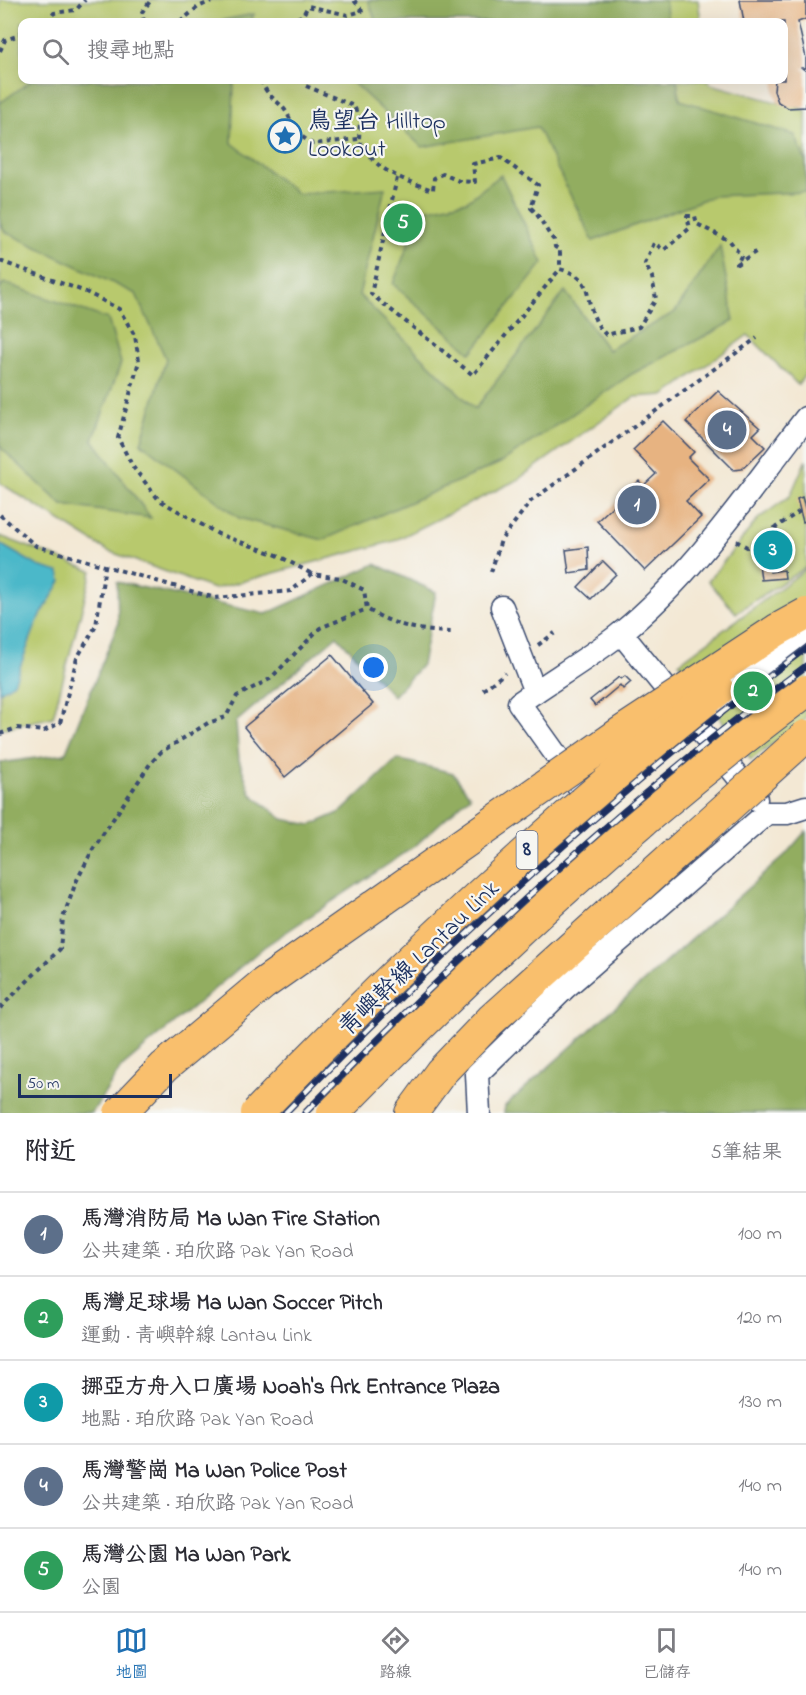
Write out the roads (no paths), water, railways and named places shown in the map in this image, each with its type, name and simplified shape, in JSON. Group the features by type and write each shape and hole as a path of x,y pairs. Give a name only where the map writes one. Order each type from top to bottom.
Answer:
{"highway":[{"path":"120,1113 171,1060 263,984 622,732 777,630 806,614"},
{"name":"青嶼幹線 Lantau Link","path":"263,1109 438,931 537,841 639,753 806,624"},
{"name":"青嶼幹線 Lantau Link","path":"333,1113 476,970 574,881 674,794 806,691"},
{"path":"411,1113 441,1072 491,1020 806,736"}],"street":[{"path":"527,697 621,633 656,601 703,550 806,418"},
{"path":"502,607 527,697 582,791"},
{"name":"青嶼幹線 Lantau Link","path":"263,1109 442,935 541,845 643,757 806,630"},
{"path":"621,633 767,813"},
{"name":"青嶼幹線 Lantau Link","path":"325,1113 507,932 671,790 806,684"},
{"path":"479,1113 477,1074 565,988 767,813 787,813 806,807"}],"water":[{"path":"0,544 38,566 59,572 61,581 37,622 14,683 0,692"}],"railway":[{"path":"285,1113 409,989 536,870 668,756 806,648"},
{"path":"305,1113 424,994 546,880 673,770 806,666"}],"place":[{"name":"鳥望台 Hilltop Lookout","path":"285,136"},
{"name":"馬灣公園 Ma Wan Park","path":"403,223"},
{"name":"馬灣警崗 Ma Wan Police Post","path":"727,430"},
{"name":"馬灣消防局 Ma Wan Fire Station","path":"637,505"},
{"name":"挪亞方舟入口廣場 Noah's Ark Entrance Plaza","path":"773,550"},
{"name":"馬灣足球場 Ma Wan Soccer Pitch","path":"753,691"}]}
